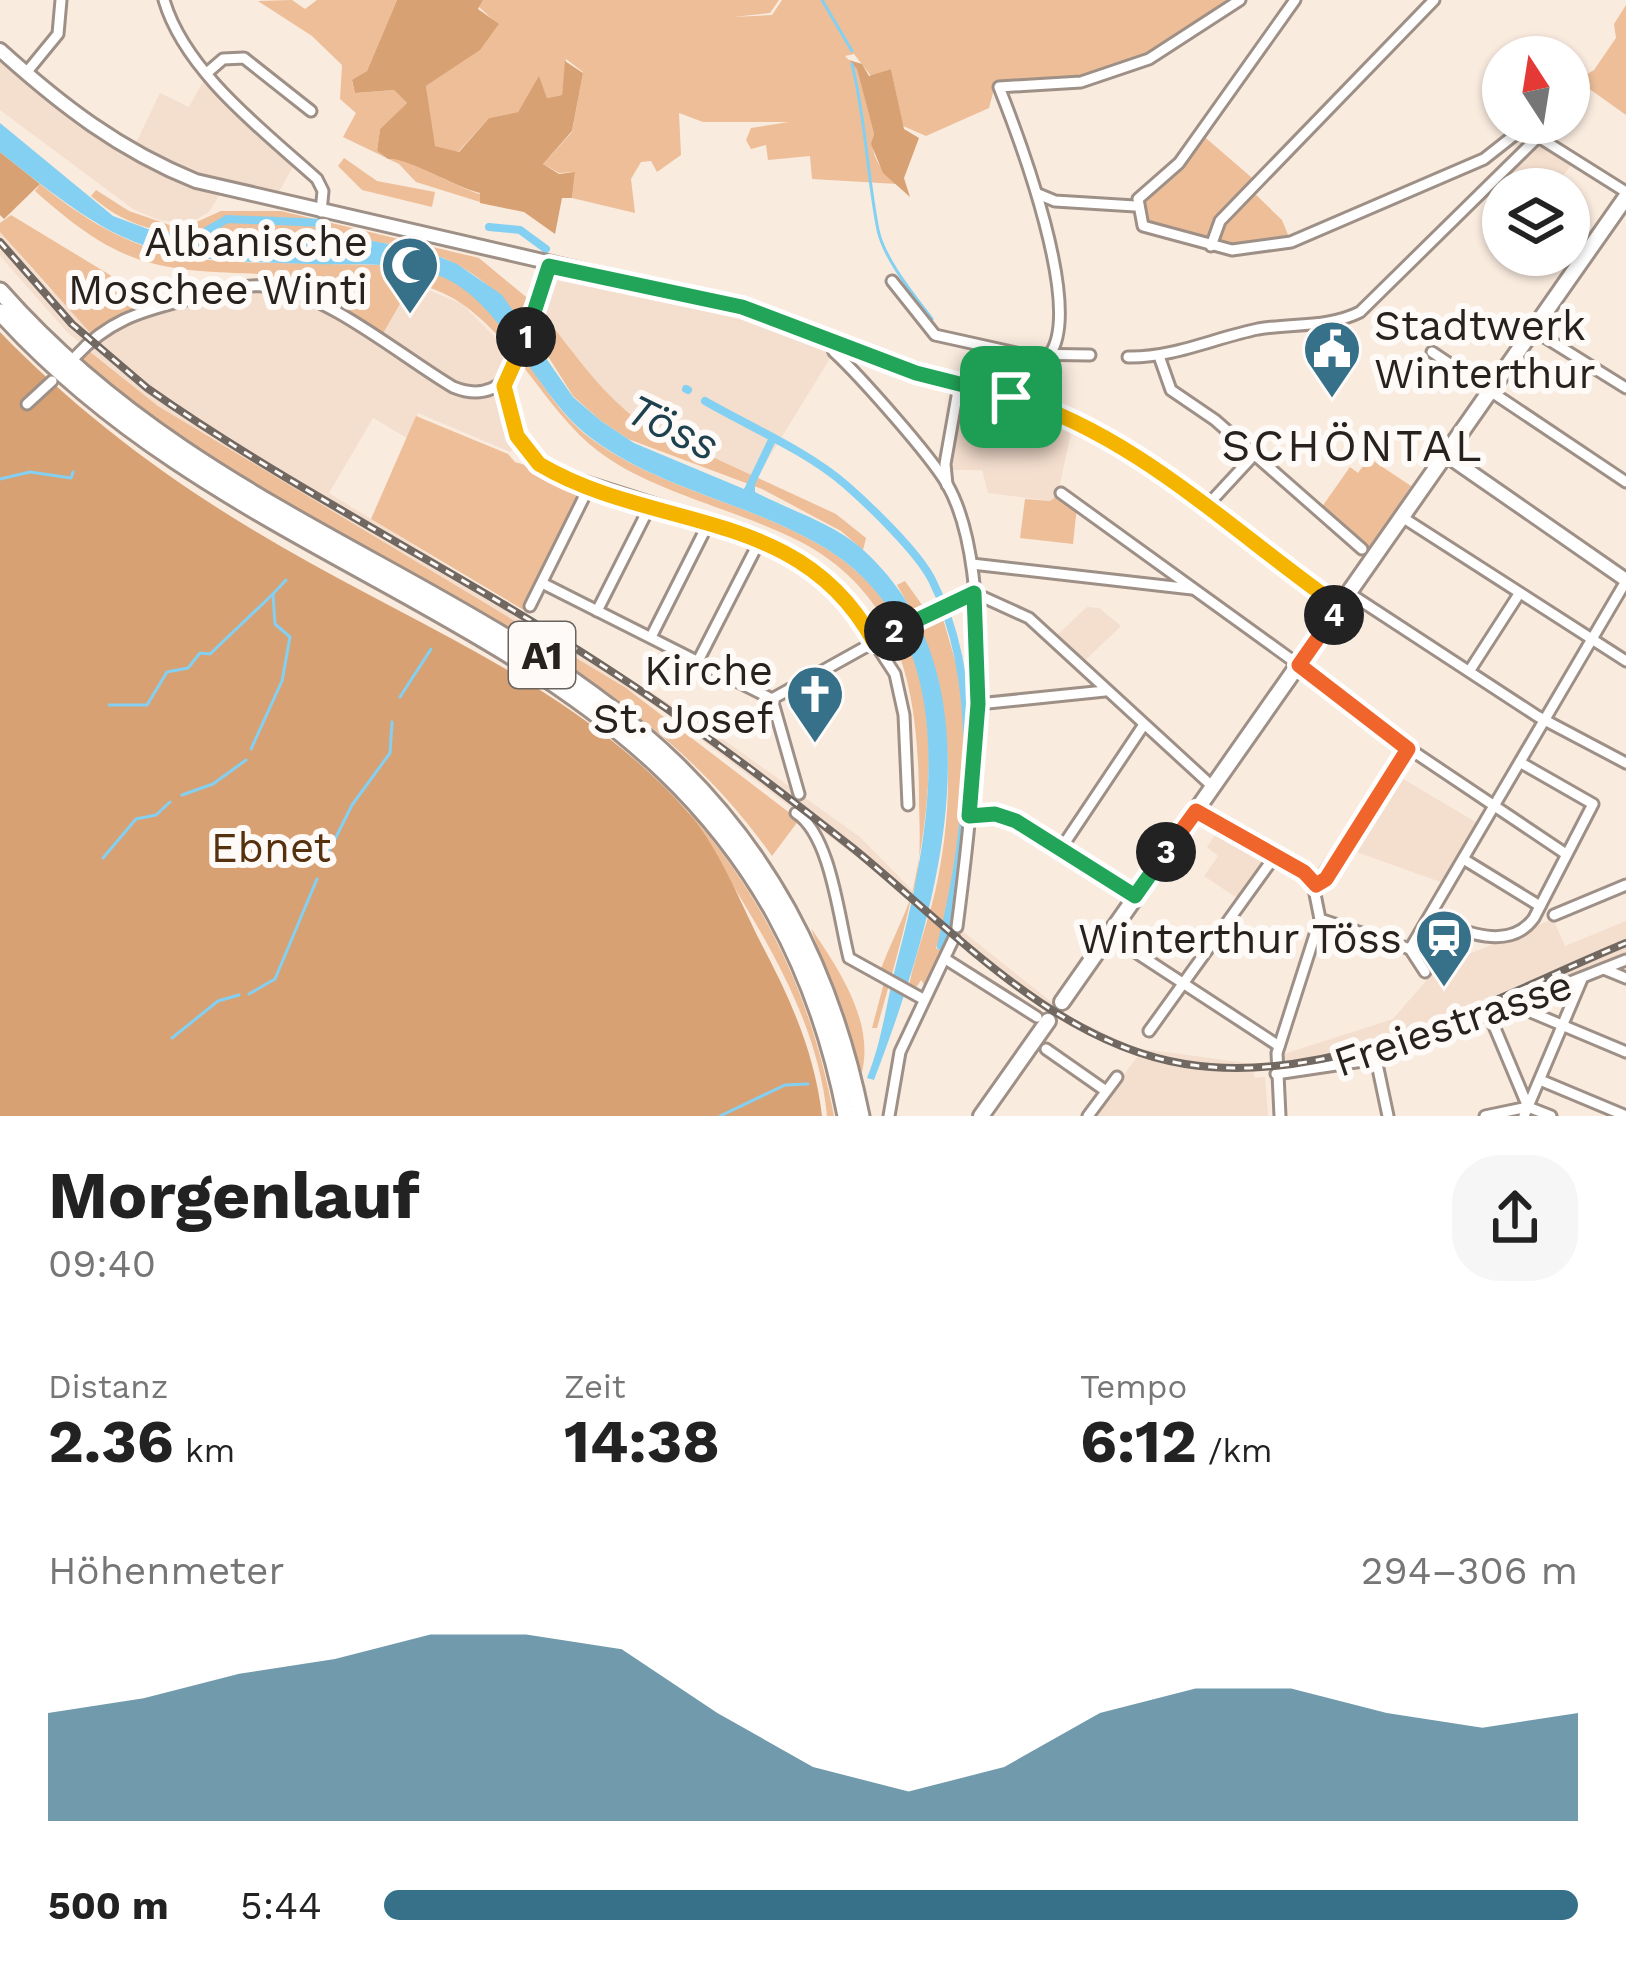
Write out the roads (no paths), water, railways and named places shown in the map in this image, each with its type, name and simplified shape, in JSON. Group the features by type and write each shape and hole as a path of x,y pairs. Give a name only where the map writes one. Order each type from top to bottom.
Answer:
{"highway":[{"name":"A1","path":"0,291 73,366 166,441 530,647 611,704 671,757 736,832 790,916 831,1006 861,1116"},
{"name":"A1","path":"0,312 78,390 158,452 261,515 522,659 647,753 713,825 778,922 818,1011 845,1112"}],"main road":[{"path":"0,50 85,123 157,164 222,189 742,307 959,385 1070,417 1120,444 1340,607"},
{"path":"1062,1002 1131,893 1213,787 1626,194"},
{"path":"1446,455 1626,580"},
{"path":"981,1116 1042,1019"}],"street":[{"path":"26,73 58,34 61,0"},
{"path":"164,0 175,27 208,73 317,179 323,191 321,212"},
{"path":"1049,354 1062,326 1038,194 999,86 1081,82 1149,59 1240,0"},
{"path":"1038,194 1055,201 1135,206 1179,163 1295,0"},
{"path":"1211,247 1220,221 1434,0"},
{"path":"208,73 223,59 244,58 311,111"},
{"path":"1135,206 1143,226 1211,247 1251,249 1291,242 1484,159 1503,144"},
{"path":"1128,357 1159,356 1259,329 1335,321 1360,312 1531,144"},
{"path":"1555,144 1626,194"},
{"path":"76,356 103,330 139,312 234,288 274,287 304,296 453,387 481,394 504,386 514,368 549,266"},
{"path":"892,281 934,335 1021,353 1090,356"},
{"path":"1533,330 1626,388"},
{"path":"828,337 834,352 947,485"},
{"path":"1432,352 1626,482"},
{"path":"1011,397 1021,353"},
{"path":"1159,356 1171,391 1254,454 1362,549"},
{"path":"27,404 52,381"},
{"path":"889,1116 900,1052 919,997 947,960 955,932 969,816 978,704 974,593 972,564 945,464 959,385"},
{"path":"504,386 526,452 552,471 760,540 814,569 878,640 898,682 908,805"},
{"path":"1204,509 1254,454"},
{"path":"530,606 590,485"},
{"path":"1061,493 1408,749 1566,854"},
{"path":"597,611 651,504"},
{"path":"1402,517 1626,661"},
{"path":"651,638 709,522"},
{"path":"698,661 760,540"},
{"path":"972,564 1192,590"},
{"path":"1410,950 1626,580"},
{"path":"542,584 772,699 799,794"},
{"path":"772,699 943,604 974,593 1029,618 1213,787"},
{"path":"1349,593 1546,722 1626,764"},
{"path":"1470,670 1519,594"},
{"path":"978,704 1105,691"},
{"path":"1062,848 1143,726"},
{"path":"1316,885 1326,879 1408,749"},
{"path":"1429,919 1499,938 1527,927 1540,906 1593,804 1522,764"},
{"path":"1196,811 1316,885 1320,919 1279,1046 1280,1116"},
{"path":"796,813 809,824 840,904 849,958 919,997"},
{"path":"969,816 995,814 1062,848 1131,893"},
{"path":"1149,1031 1275,856"},
{"path":"1465,860 1540,906"},
{"path":"1554,915 1626,885"},
{"path":"1320,919 1452,964"},
{"path":"1120,942 1279,1046"},
{"path":"1410,950 1425,972"},
{"path":"947,960 961,964 1042,1019"},
{"name":"Freiestrasse","path":"1276,1074 1376,1059 1626,960"},
{"path":"1604,969 1626,978"},
{"path":"1526,1112 1582,979"},
{"path":"1514,1005 1626,1052"},
{"path":"1489,1014 1526,1112"},
{"path":"1046,1049 1106,1091"},
{"path":"1376,1059 1388,1116"},
{"path":"1088,1116 1117,1076"},
{"path":"1540,1080 1626,1116"},
{"path":"1485,1116 1526,1112 1551,1116"}],"water":[{"path":"0,123 113,216 148,229 229,242 372,241 423,250 457,264 502,295 573,397 601,421 634,443 744,489 755,486 755,492 823,523 860,547 907,602 935,665 947,733 946,805 936,878 918,950 874,1080 867,1078 921,854 928,736 919,680 900,628 868,582 792,530 645,470 591,438 571,420 481,304 460,287 407,268 212,259 142,245 79,212 0,152"}],"waterway":[{"path":"822,0 852,51"},
{"path":"852,64 881,241 932,319"},
{"path":"193,239 227,219 324,223"},
{"path":"489,227 520,230 546,249"},
{"name":"Töss","path":"705,401 831,473 893,530 932,580 949,622 966,713 965,809 941,946"},
{"path":"747,492 772,440"},
{"path":"0,479 30,472 71,478 73,472"},
{"path":"251,749 282,681 290,637 275,624 273,594 286,580"},
{"path":"109,705 147,705 167,672 188,668 200,653 210,654 273,594"},
{"path":"400,697 431,649"},
{"path":"322,865 352,805 390,753 392,722"},
{"path":"182,795 213,784 246,760"},
{"path":"103,858 136,819 156,815 170,802"},
{"path":"249,994 275,979 317,879"},
{"path":"172,1038 218,1001 239,995"},
{"path":"720,1116 785,1085 808,1084"}],"railway":[{"path":"0,242 72,324 147,388 263,464 650,697 854,849 1007,979 1092,1033 1137,1052 1185,1064 1242,1068 1299,1063 1412,1034 1626,943"}],"place":[{"name":"Albanische Moschee Winti","path":"410,316"},
{"name":"Stadtwerk Winterthur","path":"1332,400"},
{"name":"Kirche St. Josef","path":"815,745"},
{"name":"Winterthur Töss","path":"1444,989"}],"district":[{"name":"SCHÖNTAL","path":"1353,445"}],"park label":[{"name":"Ebnet","path":"271,847"}]}
